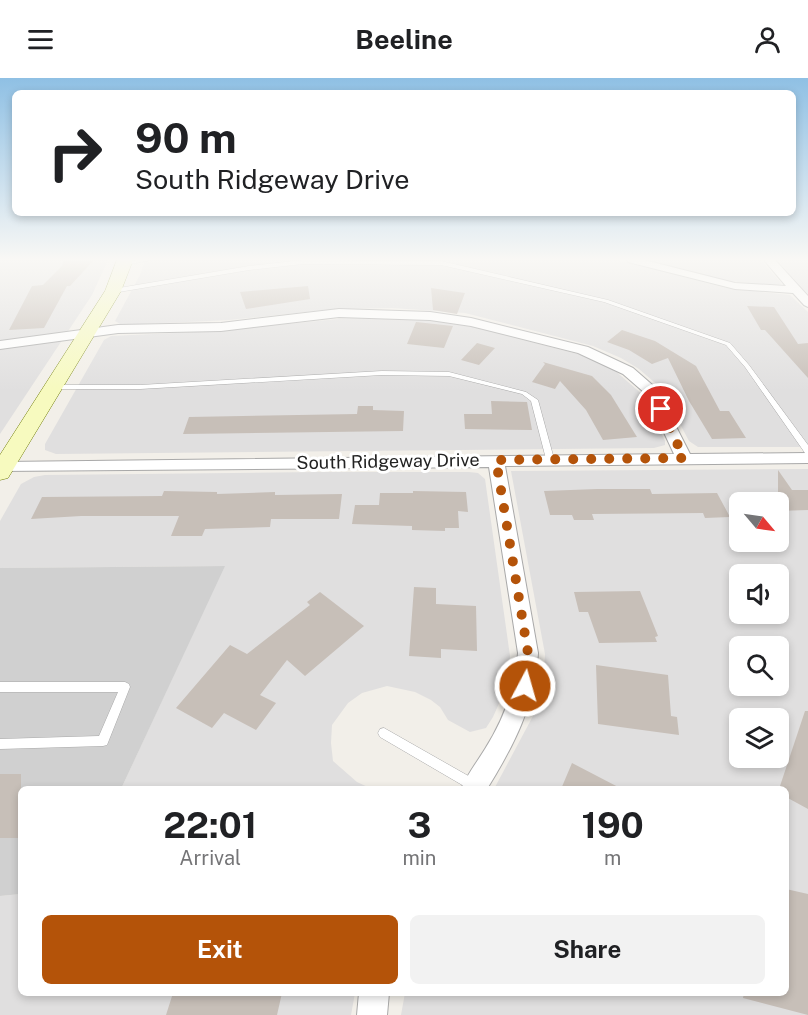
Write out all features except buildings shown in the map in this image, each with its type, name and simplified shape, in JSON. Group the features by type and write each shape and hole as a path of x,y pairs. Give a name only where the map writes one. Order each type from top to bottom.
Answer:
{"main road":[{"path":"2,470 105,304"}],"street":[{"path":"0,345 118,329 221,327 339,313 430,316 471,322 583,350 628,371 652,392 684,458"},
{"name":"South Ridgeway Drive","path":"2,470 550,459 808,458"},
{"path":"475,786 511,724 525,686 528,669 527,645 496,460"},
{"path":"372,1015 374,996"}],"lane":[{"path":"614,304 728,344 747,366 808,451"},
{"path":"53,387 140,387 371,374 449,374 524,393 534,400 550,459"},
{"path":"0,687 125,687 104,741 0,744"},
{"path":"384,733 471,786"}],"shaded area":[{"path":"0,304 86,304 0,434"},
{"path":"124,304 799,304 808,312 808,447 698,447 689,441 661,388 639,369 621,358 593,346 465,313 392,308 334,309 229,320 122,325 115,321"},
{"path":"358,317 421,319 480,328 596,359 612,368 643,395 665,445 654,448 56,454 45,450 45,444 104,340 111,336 216,331"},
{"path":"808,469 808,1015 401,1015 404,996 789,996 789,786 496,786 533,716 543,687 545,654 511,471"},
{"path":"478,473 485,479 510,656 508,683 493,717 486,728 470,732 448,720 440,707 431,700 415,692 387,686 362,693 348,703 332,725 333,761 357,782 366,786 122,786 224,566 0,568 0,521 21,484 34,477 45,475"},
{"path":"225,566 122,786 18,786 18,894 0,896 0,568"},
{"path":"18,894 18,996 354,996 351,1015 0,1015 0,896"}],"route":[{"path":"525,686 528,653 496,460 684,458 661,409"}]}
